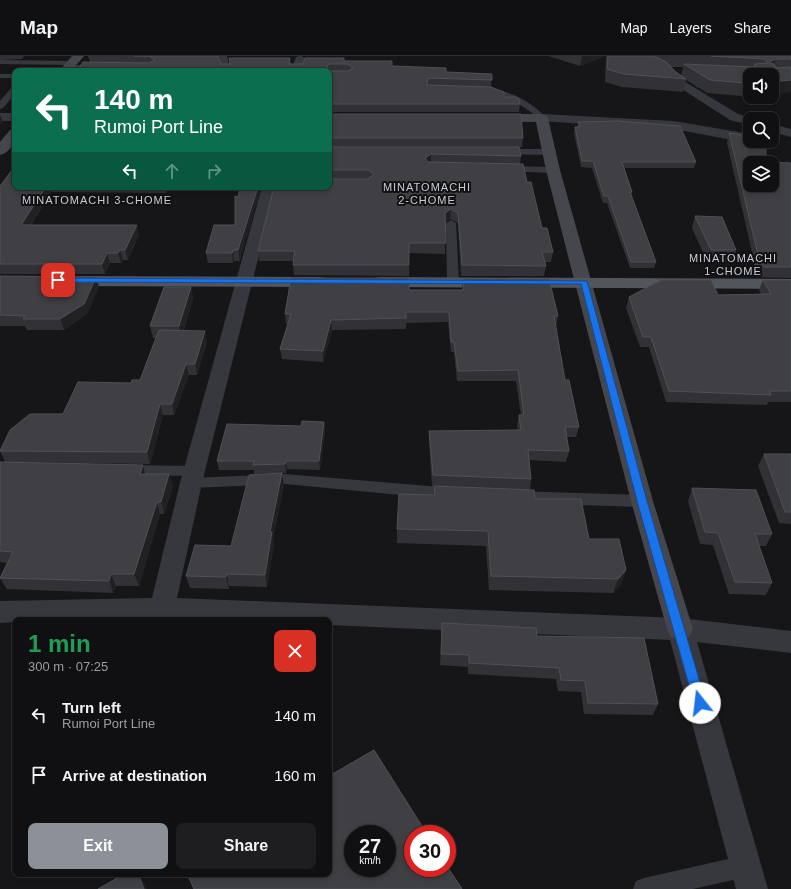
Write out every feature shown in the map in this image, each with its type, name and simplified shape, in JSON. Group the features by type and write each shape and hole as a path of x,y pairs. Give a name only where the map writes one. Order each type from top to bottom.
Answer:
{"main road":[{"path":"54,280 336,282"},
{"path":"367,282 791,284"}],"street":[{"path":"636,56 668,72 678,82 734,117 743,120"},
{"path":"299,68 300,60"},
{"path":"668,72 677,61"},
{"path":"668,72 684,72"},
{"path":"0,117 12,117"},
{"path":"479,118 542,118 674,125 743,137"},
{"path":"542,118 553,170 642,501 680,629 749,877"},
{"path":"779,130 791,133"},
{"path":"0,151 12,137"},
{"path":"779,141 791,142"},
{"path":"162,608 193,477 243,281 268,190"},
{"path":"0,612 162,608 680,629 791,642"}],"lane":[{"path":"223,56 225,68"},
{"path":"0,62 70,64 105,67"},
{"path":"0,76 12,76"},
{"path":"478,91 493,92 509,98 536,111 542,118"},
{"path":"0,106 12,92"},
{"path":"494,152 549,152"},
{"path":"492,169 553,170"},
{"path":"450,223 453,282"},
{"path":"109,470 193,477 285,479 465,495"},
{"path":"503,496 642,501"},
{"path":"644,889 749,877"}],"building":[{"path":"149,56 218,56 221,64 230,64 229,58 290,58 290,64 303,64 305,58 344,58 344,61 392,61 392,66 446,68 446,72 492,74 492,80 428,78 427,83 428,85 491,87 504,92 504,97 515,97 519,99 520,104 332,104 332,71 348,71 353,68 348,64 329,64 327,66 328,68 79,68 83,62 149,63 155,60"},
{"path":"608,56 654,56 666,62 686,79 624,74 607,69"},
{"path":"711,56 791,56 791,59 776,59 769,62 774,64 776,68 743,68 743,83 710,80 684,64 754,67 755,64 768,63 765,59"},
{"path":"791,67 791,80 779,81 779,68 776,68"},
{"path":"332,114 521,114 523,138 332,138"},
{"path":"618,121 680,126 696,162 622,162 632,192 630,192 656,262 631,262 608,196 604,196 593,161 582,161 575,127 581,127 578,122"},
{"path":"729,133 743,135 743,148 766,148 766,156 743,156 743,192"},
{"path":"332,147 519,147 521,156 431,154 425,158 428,162 523,164 527,182 531,182 542,228 547,228 553,252 542,252 546,266 462,265 458,213 451,209 445,213 446,243 409,243 409,265 293,265 295,251 258,251 273,190 332,190 332,179 368,179 374,174 368,170 332,170"},
{"path":"779,163 791,163 791,267 755,267 754,265 760,263 743,192 779,192"},
{"path":"12,170 12,190 44,190 21,225 137,225 125,250 120,250 118,253 107,253 102,264 0,264 0,186"},
{"path":"239,190 257,190 238,250 233,250 232,253 206,253 214,225 235,225 235,196 238,197"},
{"path":"695,216 722,217 736,250 711,250"},
{"path":"0,276 96,277 84,304 60,319 23,319 25,316 0,315"},
{"path":"291,278 409,278 409,290 464,290 463,279 549,279 558,316 554,316 565,380 569,380 579,427 565,427 569,451 528,450 531,479 433,475 429,431 521,430 519,415 524,415 518,370 458,371 454,342 451,342 449,312 406,312 406,318 331,320 323,351 280,349 291,314 285,314"},
{"path":"661,280 711,280 718,295 771,294 763,280 791,280 791,391 769,391 771,395 669,391 651,337 643,337 629,297"},
{"path":"164,287 191,287 179,326 150,326"},
{"path":"159,330 205,331 195,364 186,364 172,404 160,404 147,452 0,451 10,430 30,414 63,414 78,382 131,383 132,380 140,380"},
{"path":"302,421 324,422 319,461 286,461 285,464 253,465 254,461 217,461 227,424 301,426"},
{"path":"764,454 791,454 791,512 785,512"},
{"path":"0,462 143,465 140,474 169,474 161,502 157,502 134,574 111,574 109,581 0,578 13,552 0,551"},
{"path":"282,473 270,532 272,532 265,575 227,574 226,577 186,576 195,545 231,546 249,475"},
{"path":"434,486 534,490 535,499 581,499 589,539 619,539 626,570 618,579 491,576 488,531 397,529 399,494 435,495"},
{"path":"692,488 756,490 772,534 755,534 772,583 735,582 718,533 705,532"},
{"path":"442,623 536,628 537,636 644,638 658,704 588,703 585,681 561,680 559,668 469,663 469,655 441,654"},
{"path":"374,750 421,825 404,825 404,877 454,877 462,889 194,889 188,877 332,877 332,774"},
{"path":"119,877 139,877 144,889 98,889"}],"district":[{"name":"MINATOMACHI 2-CHOME","path":"427,193"},
{"name":"MINATOMACHI 3-CHOME","path":"97,200"},
{"name":"MINATOMACHI 1-CHOME","path":"733,264"}],"route":[{"path":"58,280 517,283 584,282 642,501 700,703"}]}
